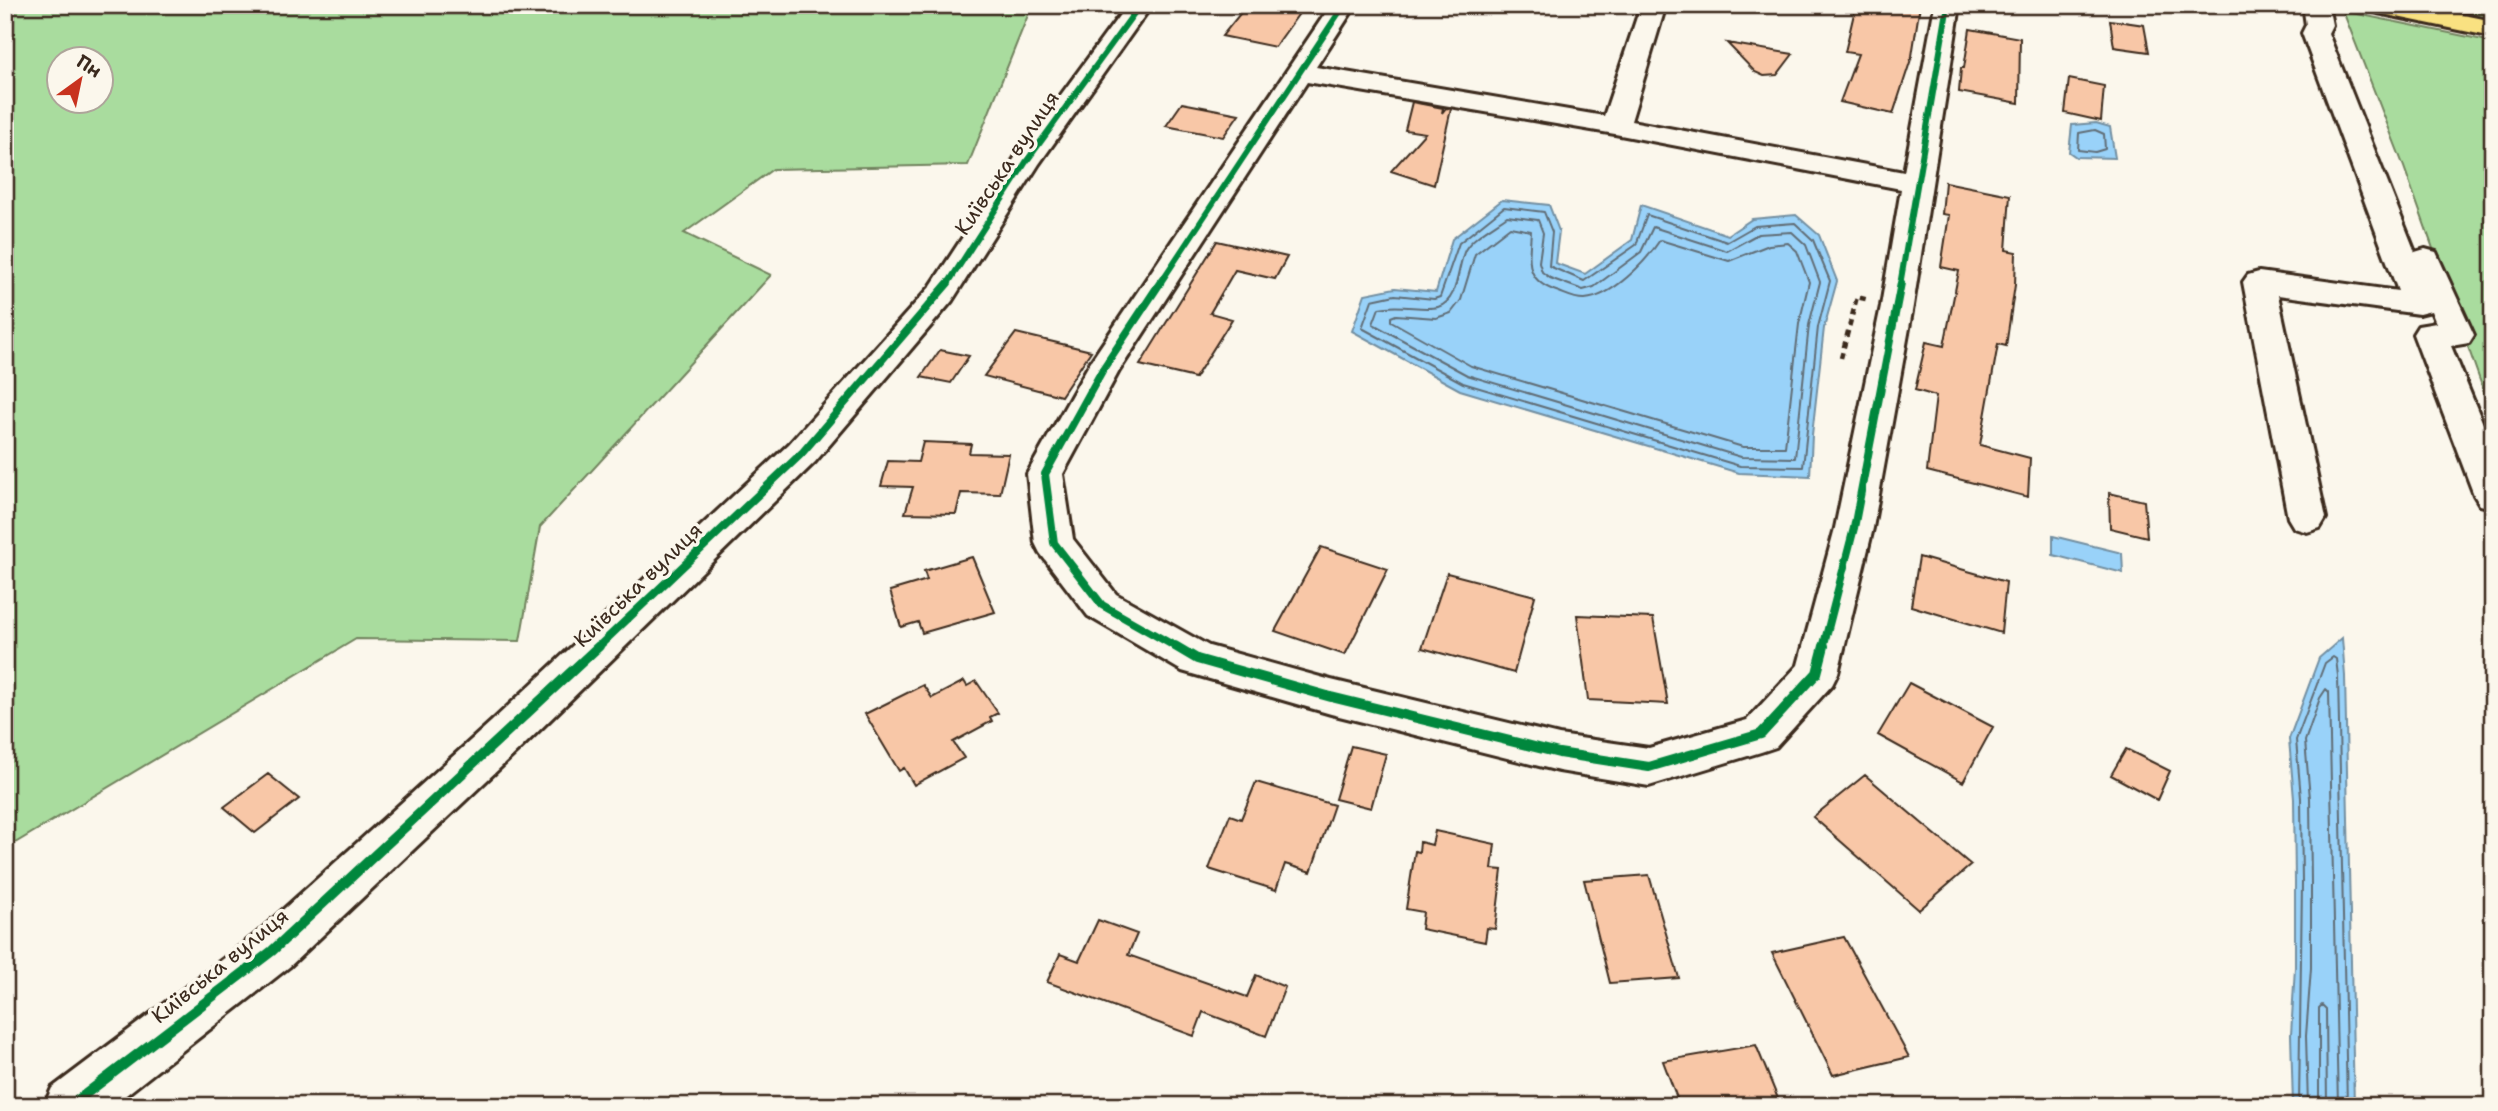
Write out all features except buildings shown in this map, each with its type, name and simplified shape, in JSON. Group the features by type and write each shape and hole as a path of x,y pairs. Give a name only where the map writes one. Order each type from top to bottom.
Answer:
{"main road":[{"path":"2378,5 2493,29"}],"street":[{"name":"Київська вулиця","path":"69,1106 272,951 506,735 802,453 942,294 1026,162 1140,5"},
{"path":"1344,5 1103,369 1045,474 1054,543 1102,605 1197,659 1331,697 1559,753 1649,767 1761,734 1817,673 1854,528 1918,183 1936,64 1939,7"},
{"path":"1615,126 1654,5"},
{"path":"2317,15 2334,36 2457,335 2430,334 2493,495"},
{"path":"2306,518 2259,282 2419,304 2315,33 2317,15"},
{"path":"1301,73 1615,126 1918,183"}],"green space":[{"path":"5,5 1032,5 968,165 773,169 684,233 771,275 540,527 520,641 356,639 5,849"},
{"path":"2416,5 2493,5 2493,21"},
{"path":"2343,11 2493,42 2493,417 2404,167"}],"water":[{"path":"2096,123 2110,127 2115,158 2076,157 2069,152 2072,125"},
{"path":"1502,200 1549,205 1559,231 1555,263 1585,274 1632,240 1641,205 1728,235 1752,219 1796,215 1819,235 1837,281 1824,328 1810,476 1739,473 1460,390 1352,331 1365,294 1395,288 1436,292 1452,239"},
{"path":"2053,536 2122,553 2123,573 2053,555"},
{"path":"2342,638 2354,1106 2293,1106 2291,1035 2295,967 2295,883 2294,799 2289,739 2319,658"}],"cycle path":[{"path":"70,1106 272,951 506,735 802,453 941,294 1026,162 1140,5"},
{"path":"1344,5 1103,369 1045,474 1054,543 1102,605 1197,659 1331,697 1559,753 1649,767 1761,734 1817,673 1854,528 1897,306 1948,5"}]}
